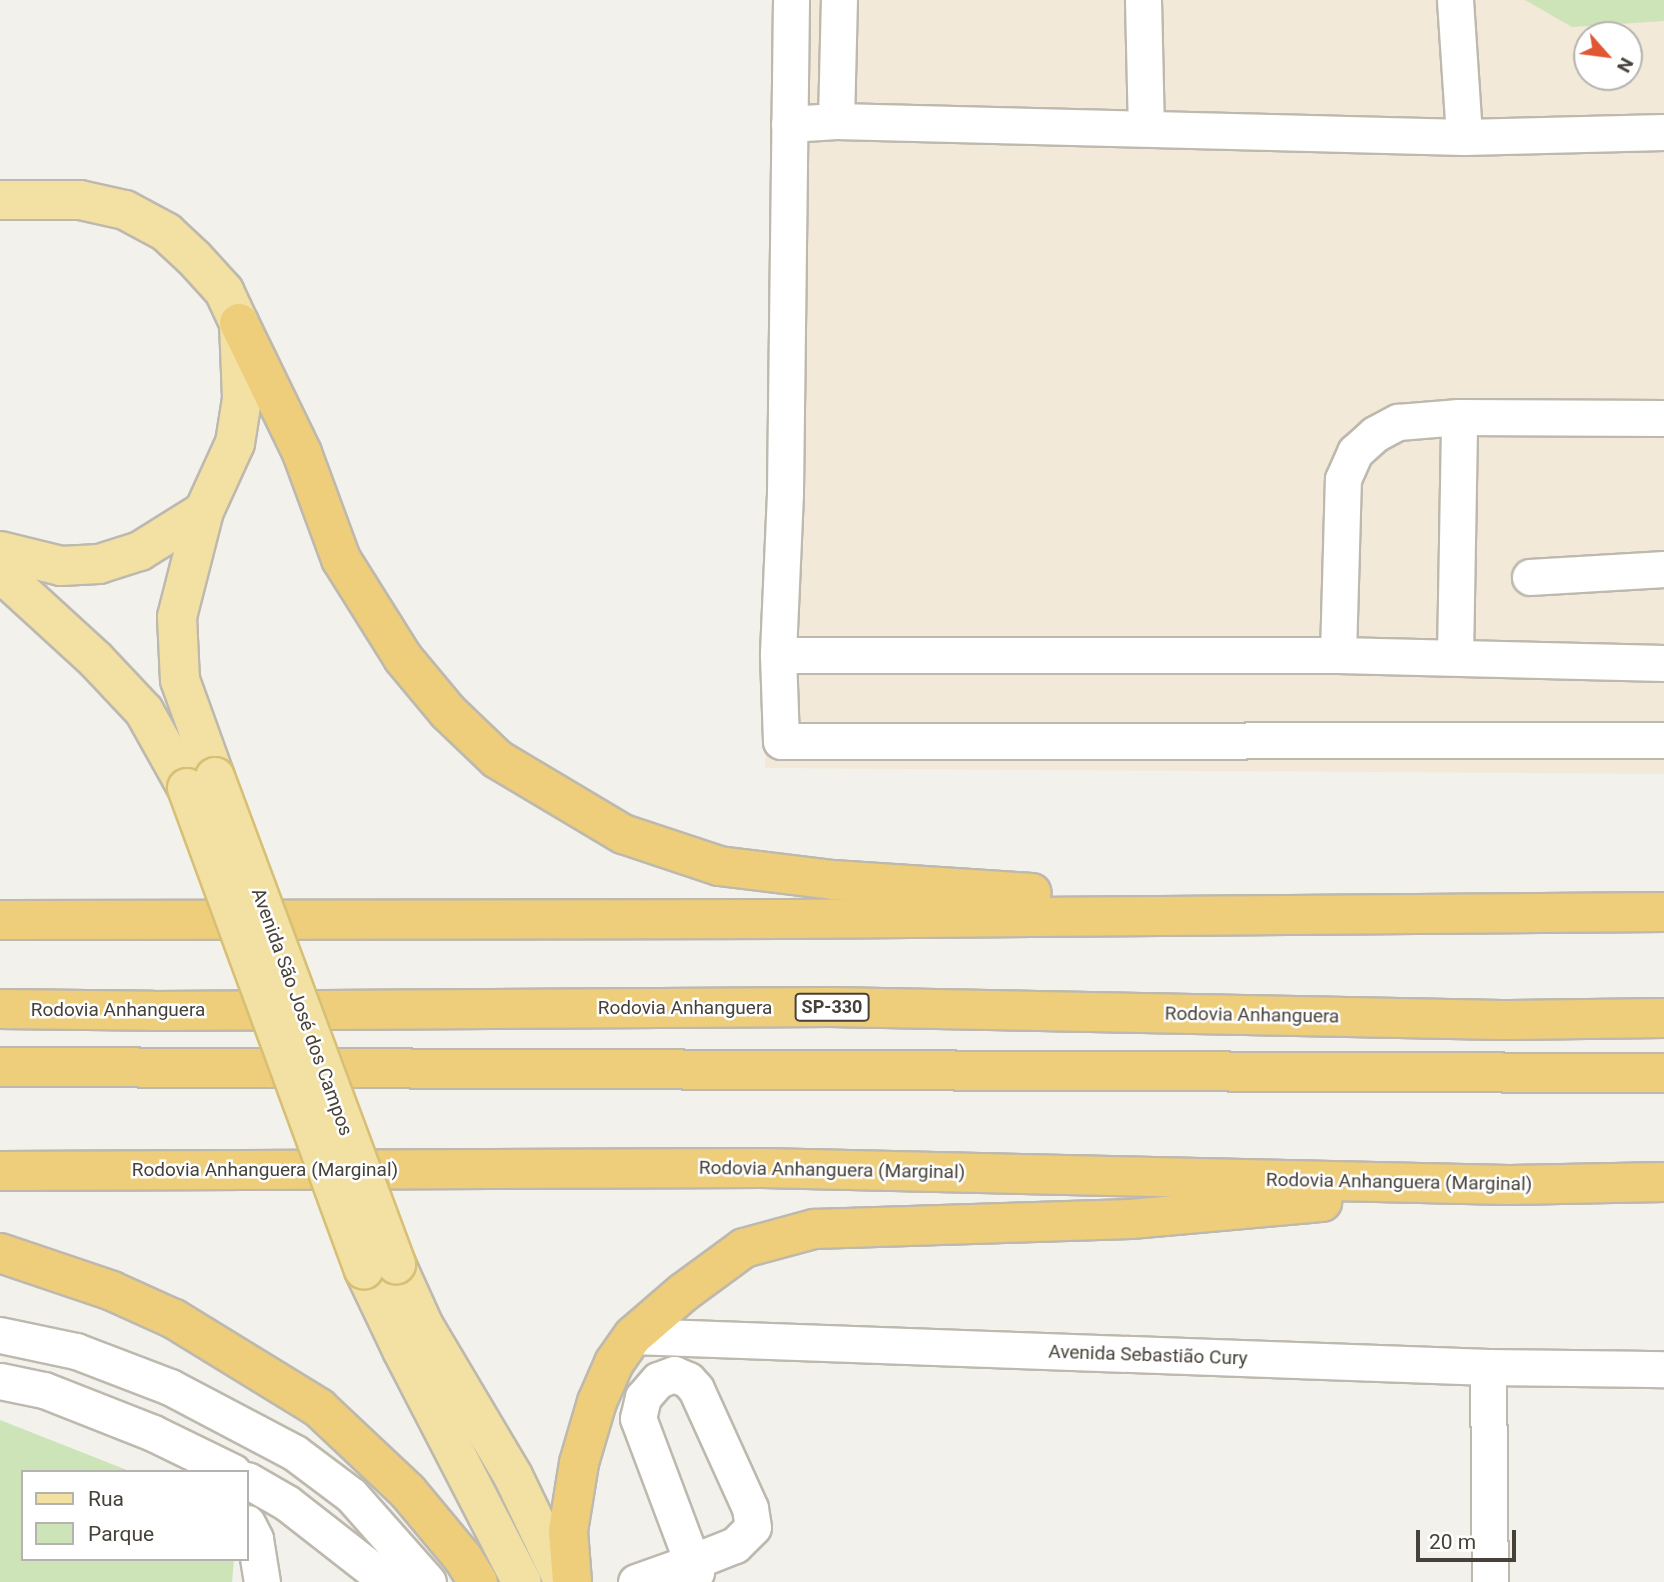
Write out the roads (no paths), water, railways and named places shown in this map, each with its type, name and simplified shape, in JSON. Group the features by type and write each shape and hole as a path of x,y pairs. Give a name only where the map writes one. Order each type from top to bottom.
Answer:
{"highway":[{"path":"239,323 302,453 341,559 403,658 448,712 497,759 623,834 719,866 833,880 1331,914"},
{"path":"0,920 788,919 1664,912"},
{"name":"Rodovia Anhanguera","path":"0,1009 153,1011 830,1007 1502,1020 1664,1017"},
{"path":"0,1067 1664,1073"},
{"name":"Rodovia Anhanguera (Marginal)","path":"0,1171 762,1168 1509,1185 1664,1182"},
{"path":"572,1582 568,1531 579,1463 597,1402 614,1363 633,1336 684,1292 744,1248 814,1229 1131,1219 1509,1185"},
{"path":"0,1253 112,1291 174,1319 319,1408 408,1492 463,1558 478,1582"}],"main road":[{"path":"0,200 80,200 125,210 166,232 194,258 224,291 239,323 242,399 235,443 204,511 177,617 180,680 201,783"},
{"path":"0,551 61,566 99,564 140,551 204,511"},
{"path":"0,572 96,660 144,711 201,783"},
{"name":"Avenida São José dos Campos","path":"201,783 380,1267 402,1350 522,1582"},
{"name":"Avenida São José dos Campos","path":"380,1267 424,1326 513,1476 564,1582"}],"street":[{"path":"791,0 785,493 778,656 781,741 1664,740"},
{"path":"836,121 839,0"},
{"path":"1143,0 1146,128"},
{"path":"1455,0 1464,137"},
{"path":"789,124 836,121 1464,137 1664,132"},
{"path":"1338,655 1343,479 1355,452 1375,434 1398,422 1459,417 1664,418"},
{"path":"1455,656 1459,417"},
{"path":"1530,577 1664,569"},
{"path":"778,656 1338,655 1664,663"},
{"path":"0,1335 76,1351 170,1387 295,1453 351,1495 398,1576"},
{"name":"Avenida Sebastião Cury","path":"633,1336 1488,1367 1664,1369"},
{"path":"1488,1367 1490,1582"},
{"path":"636,1582 694,1567 735,1545 753,1527 750,1508 696,1389 688,1380 674,1374 658,1380 643,1397 638,1418 694,1567"},
{"path":"0,1381 44,1390 153,1433 229,1470"},
{"path":"153,1433 194,1470"},
{"path":"248,1481 398,1576"},
{"path":"248,1525 255,1539 262,1582"}]}
